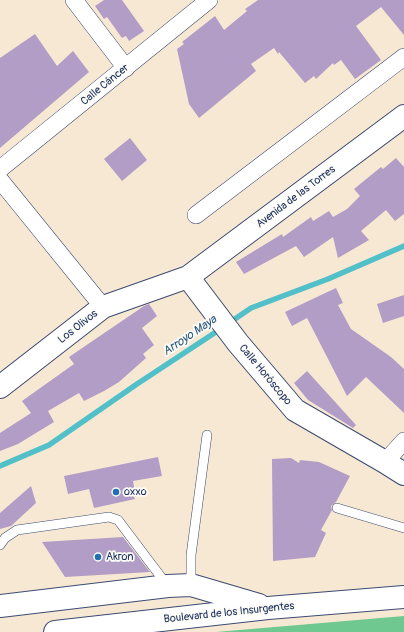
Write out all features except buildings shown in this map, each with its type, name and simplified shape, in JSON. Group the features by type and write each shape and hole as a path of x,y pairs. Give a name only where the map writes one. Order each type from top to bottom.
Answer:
{"main road":[{"name":"Avenida de las Torres","path":"188,277 404,116"},
{"name":"Calle Horóscopo","path":"188,277 238,343 294,410 404,474"},
{"name":"Los Olivos","path":"0,387 103,307 188,277"},
{"path":"0,606 168,586 191,585 268,608"},
{"path":"293,606 404,585"},
{"name":"Boulevard de los Insurgentes","path":"55,632 268,608 404,597"}],"street":[{"path":"74,0 126,68"},
{"name":"Calle Cáncer","path":"0,169 209,0"},
{"path":"196,215 404,57"},
{"path":"0,180 103,307"},
{"path":"385,462 404,441"}],"lane":[{"path":"191,585 191,555 206,435"},
{"path":"337,508 404,528"},
{"path":"0,545 6,538 17,530 109,517 118,520 168,586"}],"green space":[{"path":"404,616 404,632 216,632"}],"waterway":[{"name":"Arroyo Maya","path":"229,323 251,308 328,279 404,246"},
{"name":"Arroyo Maya","path":"0,466 49,445 137,384 222,328"}],"place":[{"name":"oxxo","path":"116,492"},
{"name":"Akron","path":"98,557"}]}
